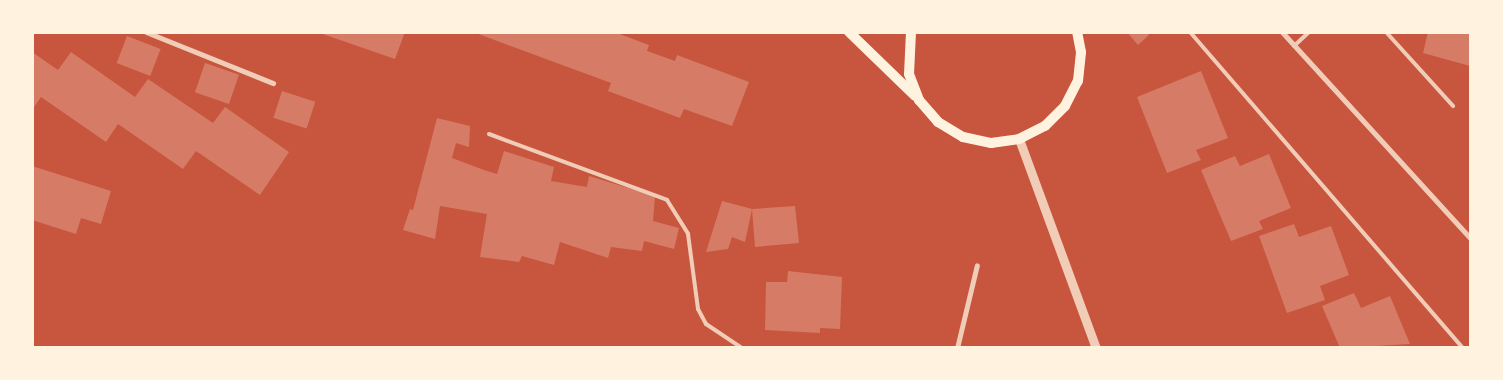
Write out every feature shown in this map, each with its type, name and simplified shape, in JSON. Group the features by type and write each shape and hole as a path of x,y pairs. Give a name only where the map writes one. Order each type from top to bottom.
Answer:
{"main road":[{"path":"849,32 920,100 938,122 963,137 991,143 1019,139 1045,126 1065,106 1078,81 1081,52 1077,32"},
{"path":"911,32 909,74 920,100"}],"street":[{"path":"146,32 273,83"},
{"path":"1282,32 1470,238"},
{"path":"1019,139 1096,348"},
{"path":"956,348 977,266"}],"lane":[{"path":"1190,32 1463,348"},
{"path":"1294,47 1309,32"},
{"path":"1386,32 1453,106"},
{"path":"489,134 668,200 688,234 698,308 706,324 742,348"}],"building":[{"path":"317,32 405,32 395,59"},
{"path":"473,32 614,32 649,45 647,51 675,61 677,55 749,82 732,126 684,109 680,118 608,91 611,83"},
{"path":"1127,32 1146,32 1149,35 1138,45"},
{"path":"1428,32 1470,32 1470,66 1423,53"},
{"path":"127,36 161,49 150,76 117,63"},
{"path":"32,52 58,70 71,52 135,97 148,79 213,123 225,107 289,152 260,195 196,151 183,169 118,124 106,142 41,97 32,110"},
{"path":"205,63 239,75 229,104 195,92"},
{"path":"1201,71 1228,138 1196,150 1201,160 1167,173 1137,97"},
{"path":"282,91 315,102 307,128 273,118"},
{"path":"437,118 470,126 469,147 456,143 452,158 484,170 497,174 504,151 554,167 551,181 587,187 589,176 655,196 653,221 679,228 674,249 644,241 642,251 611,247 608,258 560,242 554,265 522,256 519,262 480,257 487,214 440,206 435,239 403,230 410,209 413,210"},
{"path":"1269,154 1291,208 1259,221 1263,229 1231,241 1201,170 1235,156 1240,166"},
{"path":"32,166 111,191 101,224 81,218 76,234 32,220"},
{"path":"722,201 752,209 745,242 732,237 728,249 706,252"},
{"path":"795,206 799,243 755,247 752,209"},
{"path":"1294,224 1299,237 1331,226 1349,275 1320,286 1325,300 1287,313 1259,236"},
{"path":"788,271 842,277 840,329 820,328 820,333 765,330 766,282 787,282"},
{"path":"1354,293 1361,308 1390,296 1410,344 1340,348 1322,306"}]}
